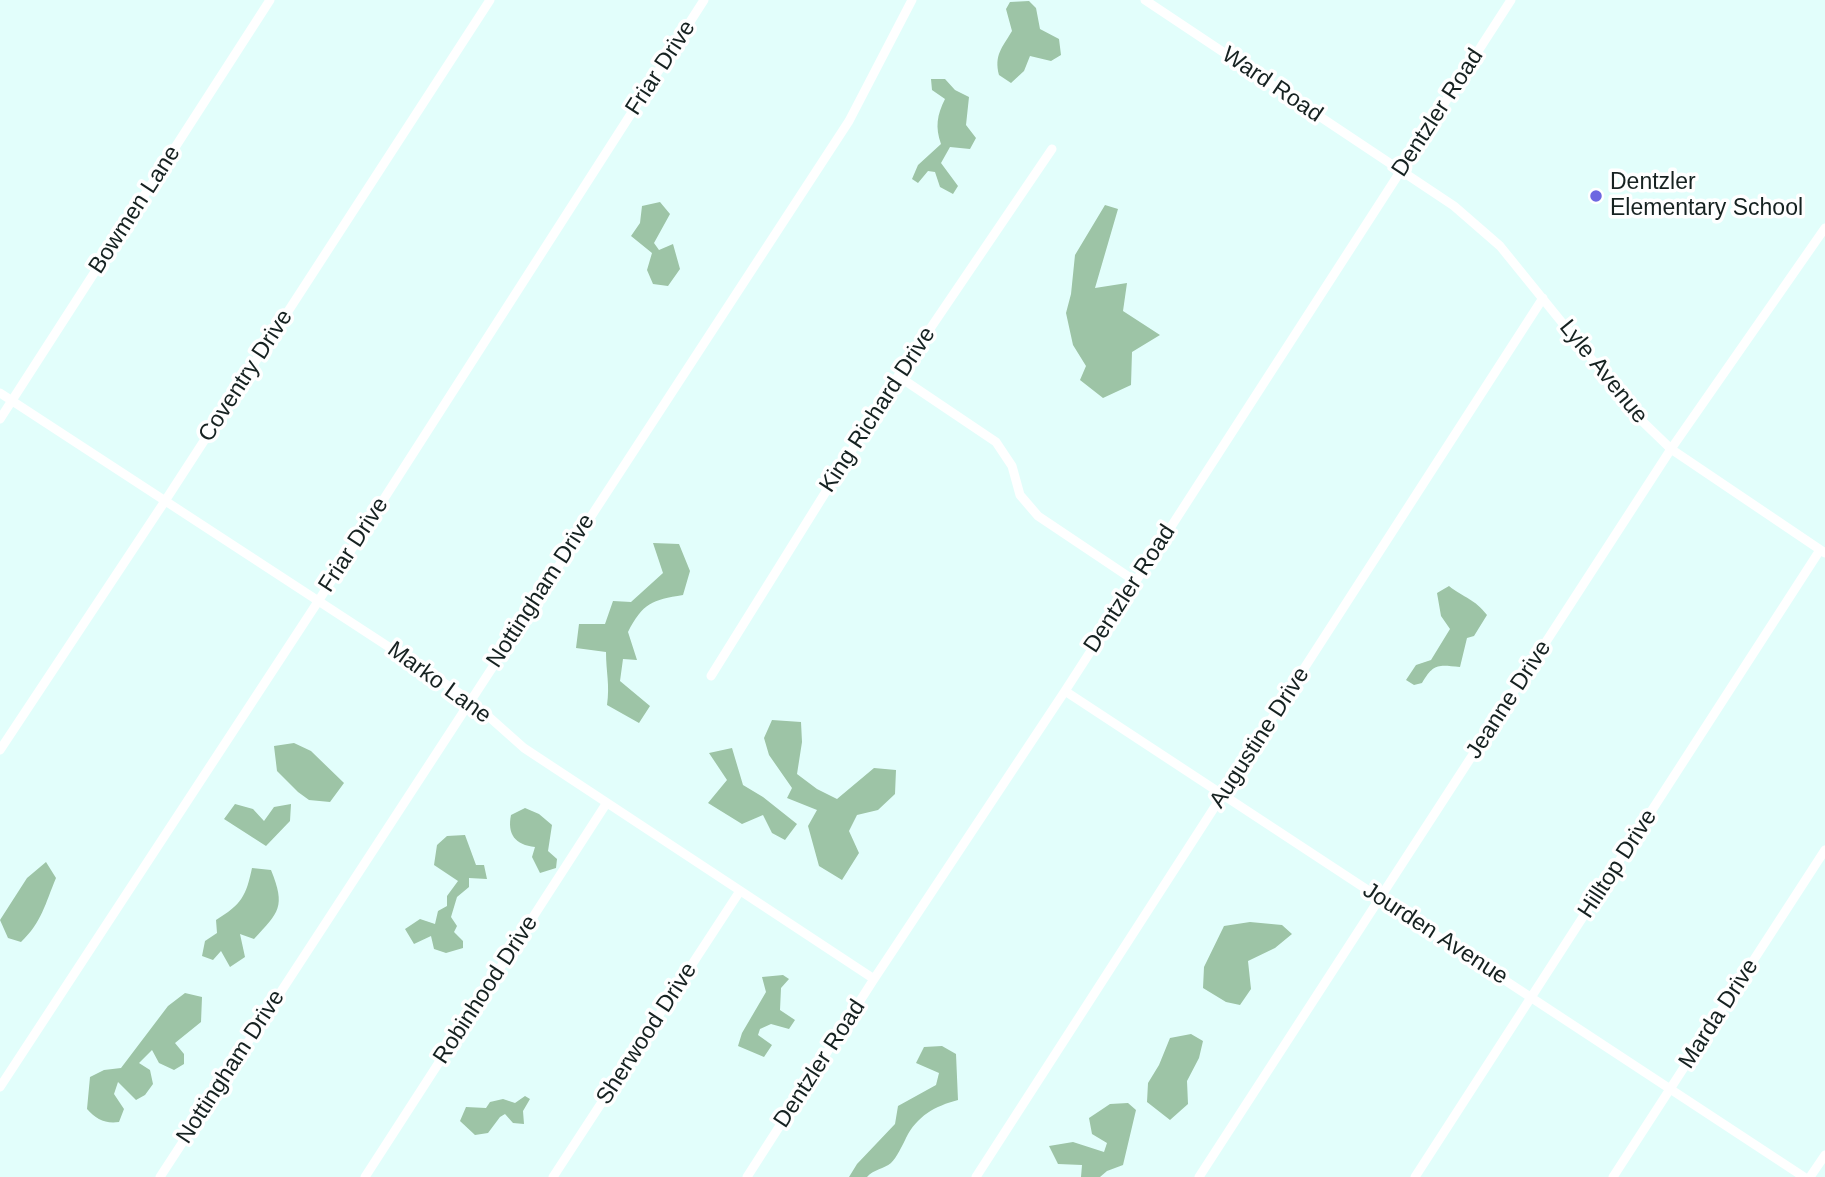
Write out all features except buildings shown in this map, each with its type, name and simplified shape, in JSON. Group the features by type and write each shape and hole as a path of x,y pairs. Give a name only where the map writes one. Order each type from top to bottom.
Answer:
{"street":[{"name":"Bowmen Lane","path":"0,419 270,0"},
{"name":"Coventry Drive","path":"0,750 490,0"},
{"name":"Friar Drive","path":"0,1087 319,600 704,0"},
{"name":"Nottingham Drive","path":"160,1177 849,121 912,0"},
{"name":"Ward Road","path":"1145,0 1400,170"},
{"name":"Dentzler Road","path":"747,1177 874,979 1065,691 1511,0"},
{"name":"King Richard Drive","path":"711,676 898,376 1052,149"},
{"name":"Lyle Avenue","path":"1400,170 1454,206 1500,246 1641,420 1671,449 1822,551"},
{"name":"Jeanne Drive","path":"1199,1177 1671,449 1825,228"},
{"name":"Augustine Drive","path":"976,1177 1543,298"},
{"path":"898,376 996,442 1012,466 1020,495 1038,516 1135,581"},
{"name":"Marko Lane","path":"0,393 470,700 523,748 874,979"},
{"name":"Hilltop Drive","path":"1415,1177 1822,551"},
{"name":"Jourden Avenue","path":"1065,691 1804,1177"},
{"name":"Robinhood Drive","path":"365,1177 607,804"},
{"name":"Marda Drive","path":"1612,1177 1825,850"},
{"name":"Sherwood Drive","path":"553,1177 740,891"},
{"path":"1810,1177 1825,1155"}],"green space":[{"path":"1029,1 1036,8 1040,29 1059,39 1061,55 1051,61 1030,56 1024,71 1011,83 999,75 998,68 1000,52 1012,31 1006,9 1010,2"},
{"path":"931,79 945,79 955,90 969,97 966,125 976,138 970,149 950,147 941,163 958,186 953,194 940,187 935,172 928,171 918,183 912,179 918,165 941,144 938,121 945,99 932,90"},
{"path":"660,202 670,214 654,243 659,250 673,244 680,269 668,286 653,284 647,270 652,253 631,236 640,223 642,206"},
{"path":"1105,205 1118,209 1095,288 1127,283 1123,311 1160,335 1132,352 1131,385 1103,398 1080,380 1086,366 1073,345 1066,313 1075,255"},
{"path":"653,543 679,544 690,571 683,595 650,604 628,632 637,660 623,659 620,681 650,706 639,723 607,705 606,652 576,648 579,624 605,624 613,601 631,602 663,573"},
{"path":"1449,586 1474,602 1487,615 1474,636 1467,638 1460,667 1437,667 1422,683 1414,685 1406,680 1416,665 1431,660 1450,629 1441,616 1437,593"},
{"path":"772,720 801,722 802,742 797,774 817,789 837,799 874,768 896,770 895,794 878,810 857,815 849,831 859,853 842,880 819,866 808,826 817,810 787,798 792,788 769,755 764,738"},
{"path":"294,743 311,751 344,783 330,802 309,800 277,771 274,746"},
{"path":"732,748 743,785 797,824 785,840 772,833 763,815 742,824 708,803 727,780 709,753"},
{"path":"235,804 253,809 264,821 274,807 291,804 290,821 266,846 224,819"},
{"path":"525,808 539,814 552,825 548,851 557,859 556,868 540,873 532,857 535,847 522,844 514,837 510,828 511,815"},
{"path":"465,835 476,865 484,865 487,879 469,878 469,887 457,897 451,917 457,926 454,932 463,941 463,948 446,953 434,949 431,936 414,944 405,929 420,919 435,924 438,911 447,906 447,896 458,881 434,865 437,845 447,836"},
{"path":"46,862 56,878 42,912 21,942 8,938 0,920 27,878"},
{"path":"252,868 271,870 276,882 278,908 254,939 240,934 245,957 230,967 221,951 213,960 202,956 205,941 217,933 216,920 242,898"},
{"path":"1250,922 1282,925 1292,934 1275,948 1248,961 1251,989 1240,1005 1226,1002 1203,988 1204,967 1224,926"},
{"path":"783,975 789,979 781,988 780,1010 795,1020 789,1029 771,1024 760,1029 758,1035 772,1045 764,1057 738,1046 742,1033 766,992 762,977"},
{"path":"185,993 202,997 201,1022 175,1043 184,1054 184,1064 174,1070 159,1063 152,1050 139,1063 150,1070 153,1084 145,1095 136,1100 118,1082 114,1094 124,1109 119,1122 105,1121 94,1116 87,1109 90,1077 104,1070 121,1068 168,1006"},
{"path":"1191,1034 1203,1041 1199,1058 1187,1081 1188,1104 1170,1120 1147,1102 1148,1083 1170,1038"},
{"path":"942,1046 956,1054 958,1100 942,1105 921,1118 910,1130 897,1155 888,1165 867,1177 849,1177 857,1164 895,1124 898,1106 936,1085 939,1073 916,1063 924,1047"},
{"path":"525,1096 530,1099 523,1111 524,1124 513,1123 505,1114 488,1133 475,1135 460,1121 466,1107 486,1108 490,1102 503,1099 515,1103"},
{"path":"1128,1103 1136,1110 1123,1165 1100,1177 1081,1177 1082,1165 1058,1164 1049,1146 1073,1142 1104,1152 1107,1143 1092,1134 1089,1118 1110,1104"}],"place":[{"name":"Dentzler Elementary School","path":"1596,196"}]}
